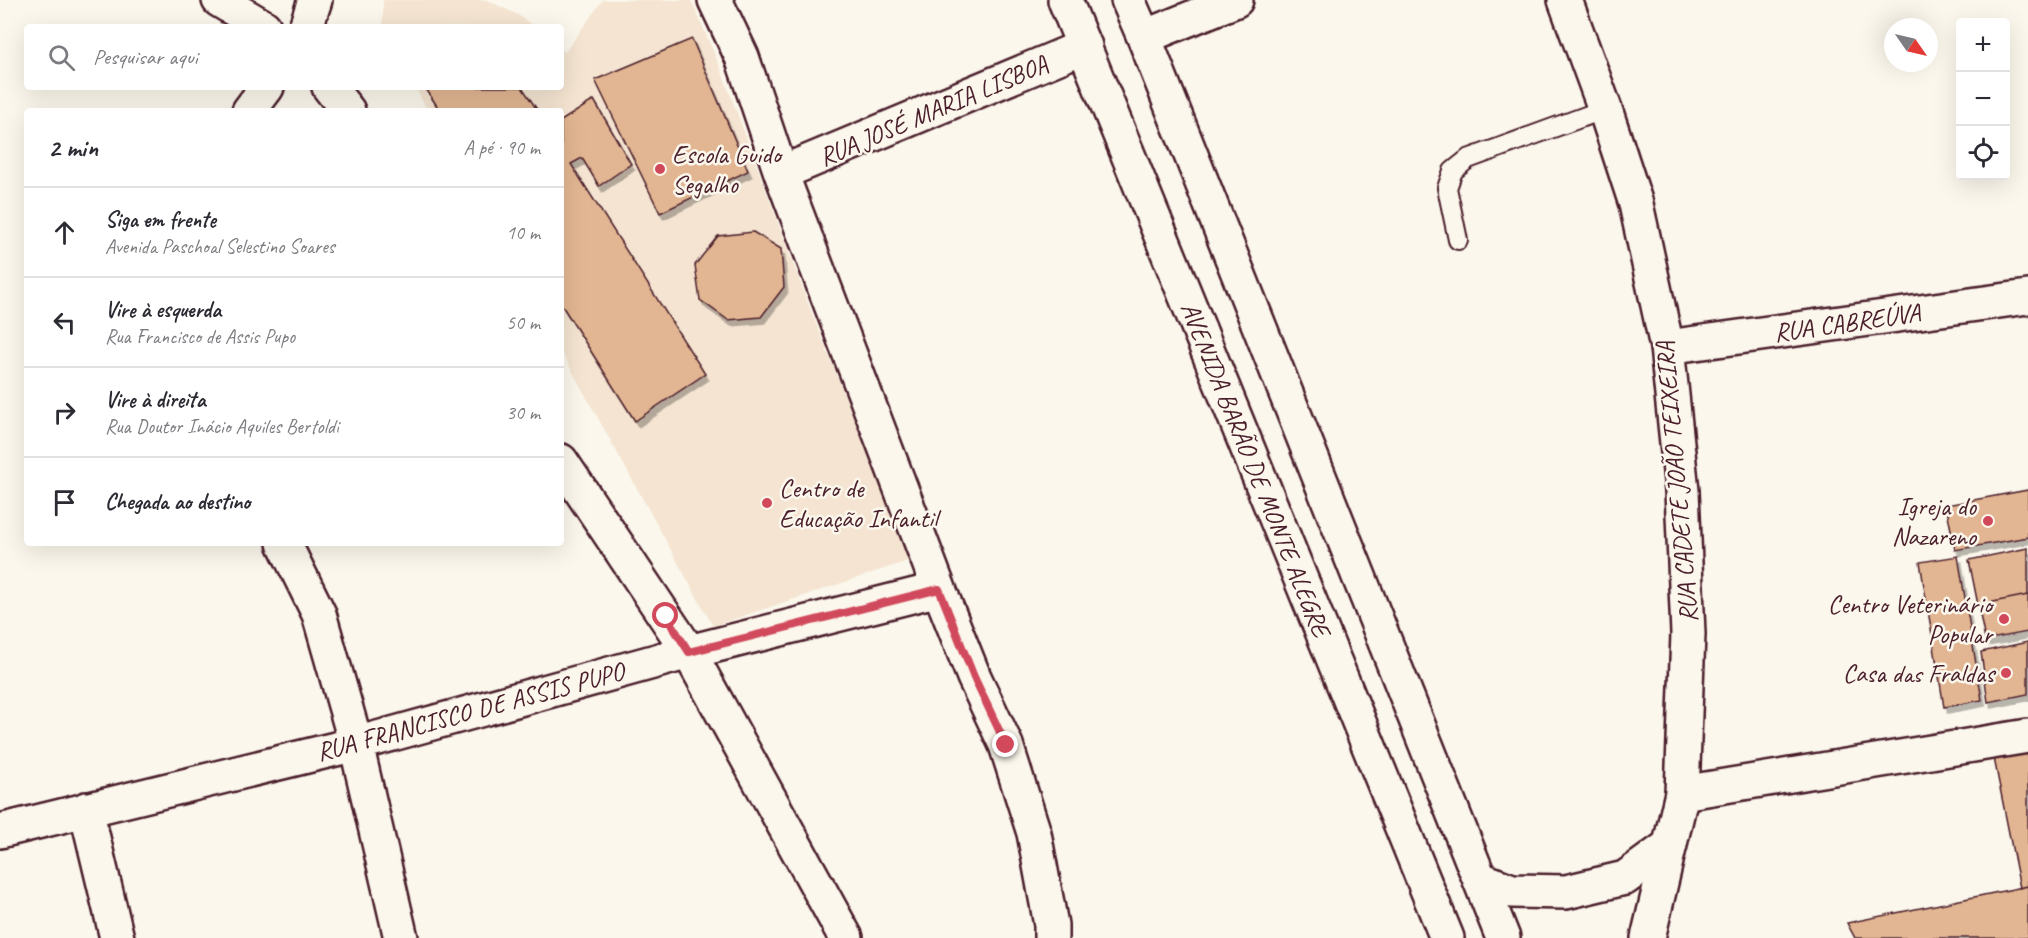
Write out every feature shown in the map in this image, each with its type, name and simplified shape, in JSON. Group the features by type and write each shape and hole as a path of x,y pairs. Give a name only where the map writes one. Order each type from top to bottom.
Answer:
{"street":[{"path":"219,0 259,24"},
{"path":"307,24 315,0"},
{"path":"715,0 742,57 782,173 939,589 974,677 1006,745 1034,833 1051,925 1051,938"},
{"name":"AVENIDA BARÃO DE MONTE ALEGRE","path":"1065,0 1447,938"},
{"path":"1128,0 1503,938"},
{"path":"1144,37 1236,0"},
{"name":"RUA CADETE JOÃO TEIXEIRA","path":"1565,0 1605,109 1636,204 1667,347 1682,491 1688,634 1682,793 1648,938"},
{"name":"RUA JOSÉ MARIA LISBOA","path":"782,173 1085,46"},
{"path":"251,108 265,90"},
{"path":"331,90 346,108"},
{"name":"RUA CABREÚVA","path":"1667,347 2028,297"},
{"path":"564,465 689,652 846,938"},
{"path":"285,546 319,614 356,744 400,938"},
{"name":"RUA FRANCISCO DE ASSIS PUPO","path":"0,831 356,744 689,652 939,589"},
{"path":"1682,793 2028,736"},
{"path":"86,809 117,938"},
{"path":"1480,879 1512,891 1566,892 1625,878 1671,845"}],"lane":[{"path":"1458,240 1447,188 1453,171 1468,159 1605,109"}],"shaded area":[{"path":"383,0 487,0 518,15 530,24 383,24"},
{"name":"Escola Guido Segalho","path":"603,0 691,0 720,67 812,314 911,560 713,626 564,356 564,108 426,108 417,90 564,90 565,52"}],"building":[{"path":"692,39 748,171 660,213 595,80"},
{"path":"427,90 524,90 536,108 438,108"},
{"path":"594,100 631,164 599,186 582,158 571,164 705,374 635,421 564,309 564,119"},
{"path":"753,232 781,249 784,287 761,317 728,320 700,300 695,265 718,236"},
{"name":"Igreja do Nazareno","path":"2028,490 2028,537 1955,550 1946,505"},
{"path":"2028,548 2028,595 1978,605 1969,560"},
{"path":"1958,556 1982,700 1944,707 1920,562"},
{"name":"Centro Veterinário Popular","path":"2028,595 2028,632 1985,640 1978,605"},
{"name":"Casa das Fraldas","path":"2028,642 2028,694 1988,702 1981,652"},
{"path":"2028,752 2028,886 2020,888 1994,758"},
{"path":"2028,886 2028,938 1855,938 1847,923"}],"place":[{"name":"Escola Guido Segalho","path":"660,169"},
{"name":"Centro de Educação Infantil","path":"767,503"},
{"name":"Igreja do Nazareno","path":"1988,521"},
{"name":"Centro Veterinário Popular","path":"2004,619"},
{"name":"Casa das Fraldas","path":"2006,673"}],"route":[{"path":"666,616 689,652 939,589 974,677 1006,745"}]}
